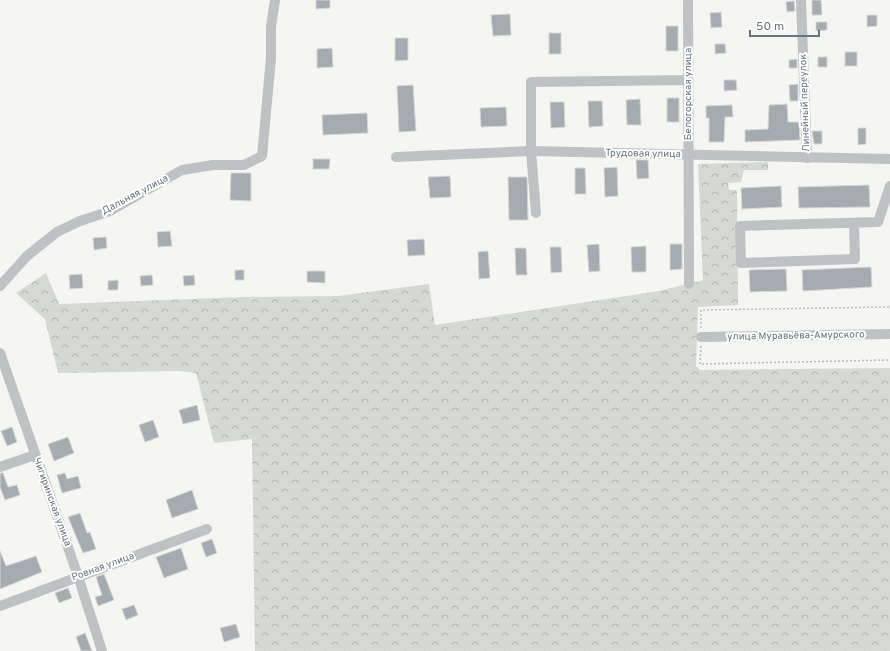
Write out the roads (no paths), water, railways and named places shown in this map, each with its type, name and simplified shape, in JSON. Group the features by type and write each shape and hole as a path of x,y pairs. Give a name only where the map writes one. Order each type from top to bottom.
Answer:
{"street":[{"name":"Дальняя улица","path":"0,286 27,256 57,232 80,221 110,211 182,170 213,165 244,165 262,156 271,58 271,27 275,0"},
{"name":"Белогорская улица","path":"688,0 689,284"},
{"name":"Линейный переулок","path":"801,0 807,158"},
{"path":"536,213 531,151 531,82 688,80"},
{"name":"Трудовая улица","path":"396,157 531,151 890,159"},
{"path":"854,223 856,259 742,263 740,226 878,222 890,186"},
{"name":"улица Муравьёва-Амурского","path":"701,338 890,334"},
{"name":"Чигиринская улица","path":"0,353 78,576 102,651"},
{"path":"0,467 35,455"},
{"name":"Ровная улица","path":"0,606 207,529"}]}
